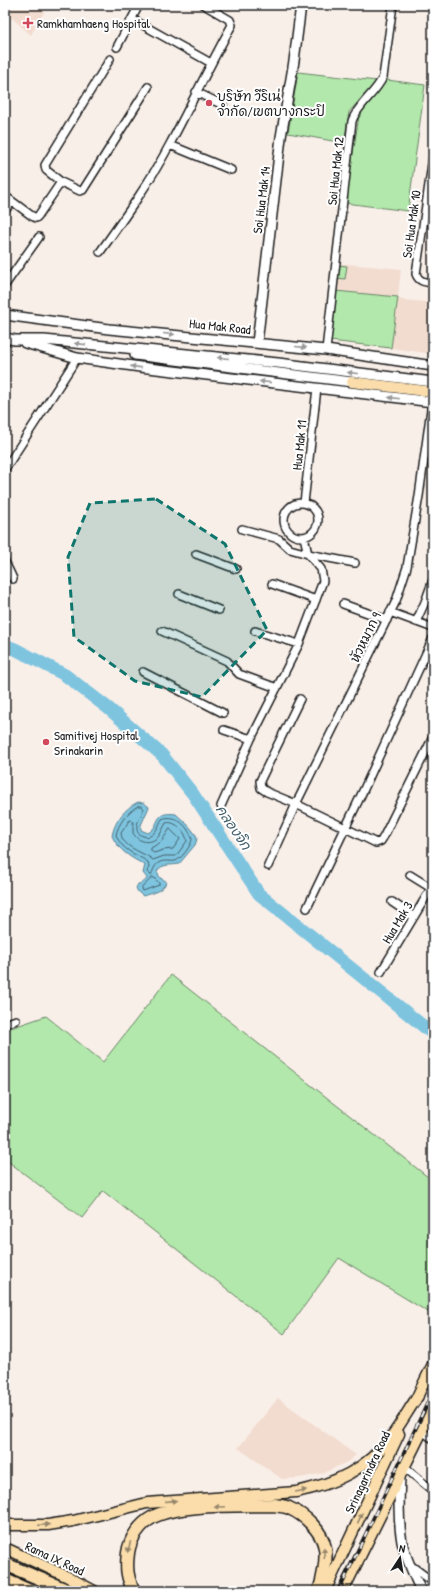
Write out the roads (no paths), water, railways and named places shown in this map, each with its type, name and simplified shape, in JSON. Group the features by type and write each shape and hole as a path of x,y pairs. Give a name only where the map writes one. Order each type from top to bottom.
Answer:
{"highway":[{"path":"134,1591 128,1581 126,1563 129,1545 138,1530 153,1517 174,1510 274,1505 288,1507 301,1514 318,1530 325,1548 323,1580 319,1591"},
{"path":"5,1564 69,1591"},
{"path":"5,1580 30,1591"}],"main road":[{"name":"Soi Hua Mak 14","path":"256,343 281,137 294,61 301,5"},
{"name":"Hua Mak Road","path":"5,315 109,329 326,350 433,366"},
{"path":"5,338 77,358 317,388 433,399"},
{"path":"15,340 44,340 278,363 433,382"},
{"path":"102,346 120,352 157,359 352,382 433,399"},
{"name":"Srinagarindra Road","path":"325,1591 433,1364"},
{"path":"5,1525 48,1525 73,1521 147,1503 296,1492 317,1488 336,1481 358,1469 371,1458 392,1436 418,1396"},
{"path":"344,1591 433,1409"},
{"path":"400,1477 399,1513 402,1543 409,1564 421,1591"},
{"name":"Rama IX Road","path":"5,1548 68,1577 94,1591"}],"street":[{"path":"117,47 139,5"},
{"path":"100,252 135,203 170,145 196,92 232,25 230,20 204,5"},
{"name":"Soi Hua Mak 12","path":"326,350 352,121 354,115 383,77 393,5"},
{"path":"132,19 211,63"},
{"path":"110,59 45,165 46,170 61,182 80,191 83,190 148,87"},
{"path":"196,92 223,105"},
{"path":"170,145 232,170"},
{"name":"Soi Hua Mak 10","path":"433,157 416,274 421,281 433,283"},
{"path":"5,196 36,218 61,182"},
{"path":"5,211 12,201"},
{"path":"5,285 39,237"},
{"path":"5,469 77,358"},
{"name":"Hua Mak 11","path":"304,503 317,388"},
{"name":"หัวหมาก 9","path":"268,866 296,804 387,620 407,567 431,421 433,399"},
{"path":"298,503 304,503 314,509 318,519 315,530 304,537 294,536 289,533 286,528 284,518 289,508 298,503"},
{"path":"242,529 279,539 290,550 355,563"},
{"path":"221,806 251,739 299,644 323,581 321,569 308,554 304,537"},
{"path":"196,554 236,569"},
{"path":"5,562 13,579"},
{"path":"416,622 433,580"},
{"path":"272,584 316,600"},
{"path":"179,594 219,610"},
{"path":"343,604 387,620"},
{"path":"390,612 433,628"},
{"path":"162,631 227,661 239,674 277,688"},
{"path":"255,631 299,644"},
{"path":"307,908 433,638"},
{"path":"143,672 223,713"},
{"path":"300,699 260,781 261,788 266,792 296,804 376,843 381,841 433,737"},
{"path":"224,730 251,739"},
{"path":"410,876 432,886"},
{"name":"Hua Mak 3","path":"381,972 432,886"},
{"path":"392,902 414,917"},
{"path":"5,1024 16,1020"},
{"path":"422,1431 433,1439"},
{"path":"404,1467 433,1491"},
{"path":"409,1564 433,1582"}],"water":[{"path":"138,802 144,803 149,807 141,825 141,830 148,833 155,826 160,817 168,814 176,814 189,826 196,835 197,839 195,845 179,864 159,868 157,871 160,878 166,881 163,887 143,896 136,888 138,884 147,878 143,873 145,865 126,853 112,836 115,826 121,816"}],"waterway":[{"name":"คลองจิก","path":"5,645 65,675 108,708 162,755 193,794 259,894 433,1034"}],"railway":[{"path":"339,1591 433,1391"}],"place":[{"name":"Ramkhamhaeng Hospital","path":"28,23"},
{"name":"บริษัท วีริเน่ จำกัด/เขตบางกระปิ","path":"209,103"},
{"name":"Samitivej Hospital Srinakarin","path":"46,742"}]}
